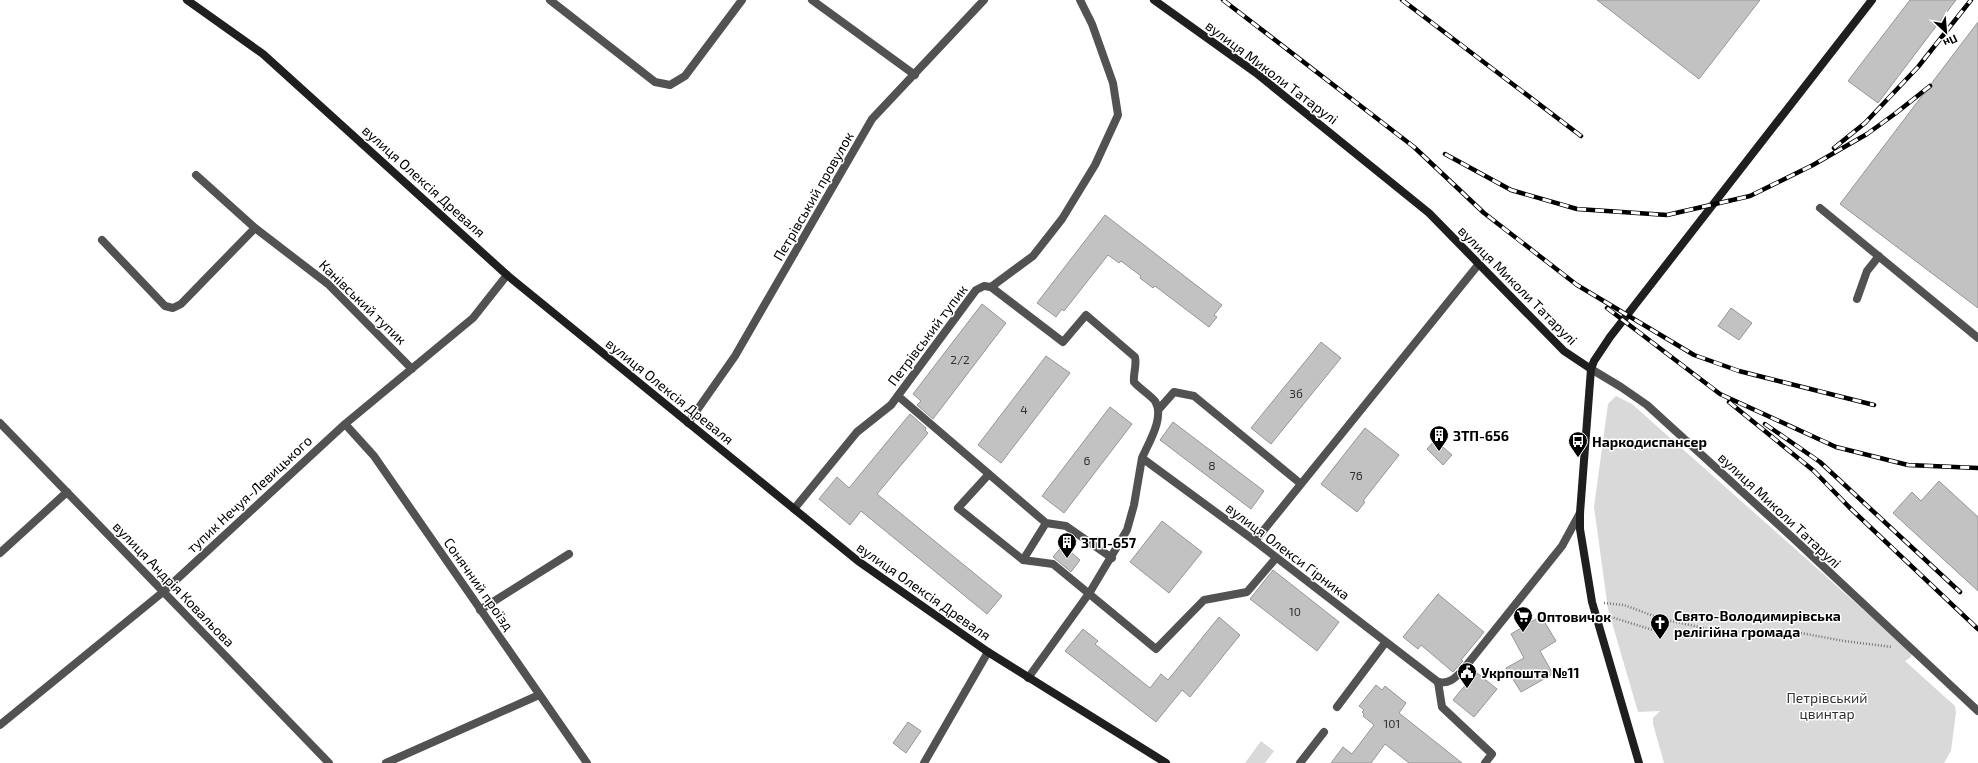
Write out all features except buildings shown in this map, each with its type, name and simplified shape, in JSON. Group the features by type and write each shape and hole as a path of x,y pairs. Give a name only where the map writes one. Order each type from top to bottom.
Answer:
{"street":[{"name":"вулиця Олексія Древаля","path":"187,0 263,54 507,274 858,561 988,652 1166,763"},
{"path":"550,0 655,82 670,85 685,76 742,0"},
{"path":"812,0 915,75"},
{"name":"Петрівський провулок","path":"688,423 735,356 872,119 984,0"},
{"name":"Петрівський тупик","path":"794,509 857,432 891,405 976,290 984,286 991,287 1033,256 1062,219 1095,165 1118,115 1113,83 1092,24 1080,0"},
{"name":"вулиця Миколи Татарулі","path":"1154,0 1256,73 1429,213 1478,265 1564,351 1647,405 1793,538 1978,711"},
{"path":"1639,763 1594,612 1580,529 1591,369 1594,361 1610,337 1872,0"},
{"name":"Канівський тупик","path":"196,175 256,228 328,284 412,369"},
{"path":"1820,208 1978,338"},
{"path":"102,240 165,306 173,308 182,304 256,228"},
{"path":"1857,300 1867,271 1878,256"},
{"path":"1255,541 1478,265"},
{"name":"тупик Нечуя-Левицького","path":"0,725 163,592 345,424 473,318 507,274"},
{"path":"991,287 1063,342 1086,315 1135,357 1136,364 1133,375 1134,382 1154,400 1159,409"},
{"path":"1028,678 1090,592 1112,558 1127,530 1134,505 1142,458 1157,420 1159,409 1174,392 1194,396 1301,484"},
{"path":"898,396 1046,523 1066,526 1112,558"},
{"name":"вулиця Андрія Ковальова","path":"0,422 329,763"},
{"name":"Сонячний проїзд","path":"345,424 374,456 587,763"},
{"name":"вулиця Олекси Гірника","path":"1142,458 1255,541 1385,643 1438,682"},
{"path":"989,474 958,508 1023,560 1053,564 1090,592 1156,649 1204,600 1246,592 1276,558"},
{"path":"0,553 67,492"},
{"path":"1485,763 1492,754 1442,707 1438,682 1447,683 1455,679 1462,671 1562,546 1580,513"},
{"path":"1023,560 1046,523"},
{"path":"480,610 569,554"},
{"path":"1337,707 1385,643"},
{"path":"924,763 988,652"},
{"path":"386,763 539,694"},
{"path":"1300,763 1324,732"}],"path":[{"path":"1592,602 1624,605 1662,619 1722,632 1790,631 1844,641 1892,647 1899,651"},
{"path":"1594,612 1656,631"}],"green space":[{"name":"Петрівський цвинтар","path":"1616,396 1632,404 1912,653 1911,657 1905,661 1955,706 1956,712 1951,751 1944,763 1664,763 1653,724 1653,718 1660,711 1638,712 1608,609 1594,507 1608,404"},
{"path":"1261,741 1274,751 1265,763 1245,763"}],"railway":[{"path":"1223,0 1414,147 1484,213 1577,285 1694,355 1739,371 1874,405"},
{"path":"1402,0 1581,136"},
{"path":"1834,148 1865,123 1918,67 1971,0"},
{"path":"1445,154 1511,190 1577,209 1667,215 1750,196 1813,165 1867,134 1930,86"},
{"path":"1607,308 1720,394 1836,447 1908,465 1978,468"},
{"path":"1729,402 1814,471 1849,507 1978,629"},
{"path":"1765,424 1820,462 1960,592"}],"place":[{"name":"ЗТП-656","path":"1439,452"},
{"name":"Наркодиспансер","path":"1578,458"},
{"name":"ЗТП-657","path":"1067,559"},
{"name":"Оптовичок","path":"1523,633"},
{"name":"Свято-Володимирівська релігійна громада","path":"1660,640"},
{"name":"Укрпошта №11","path":"1467,689"}]}
